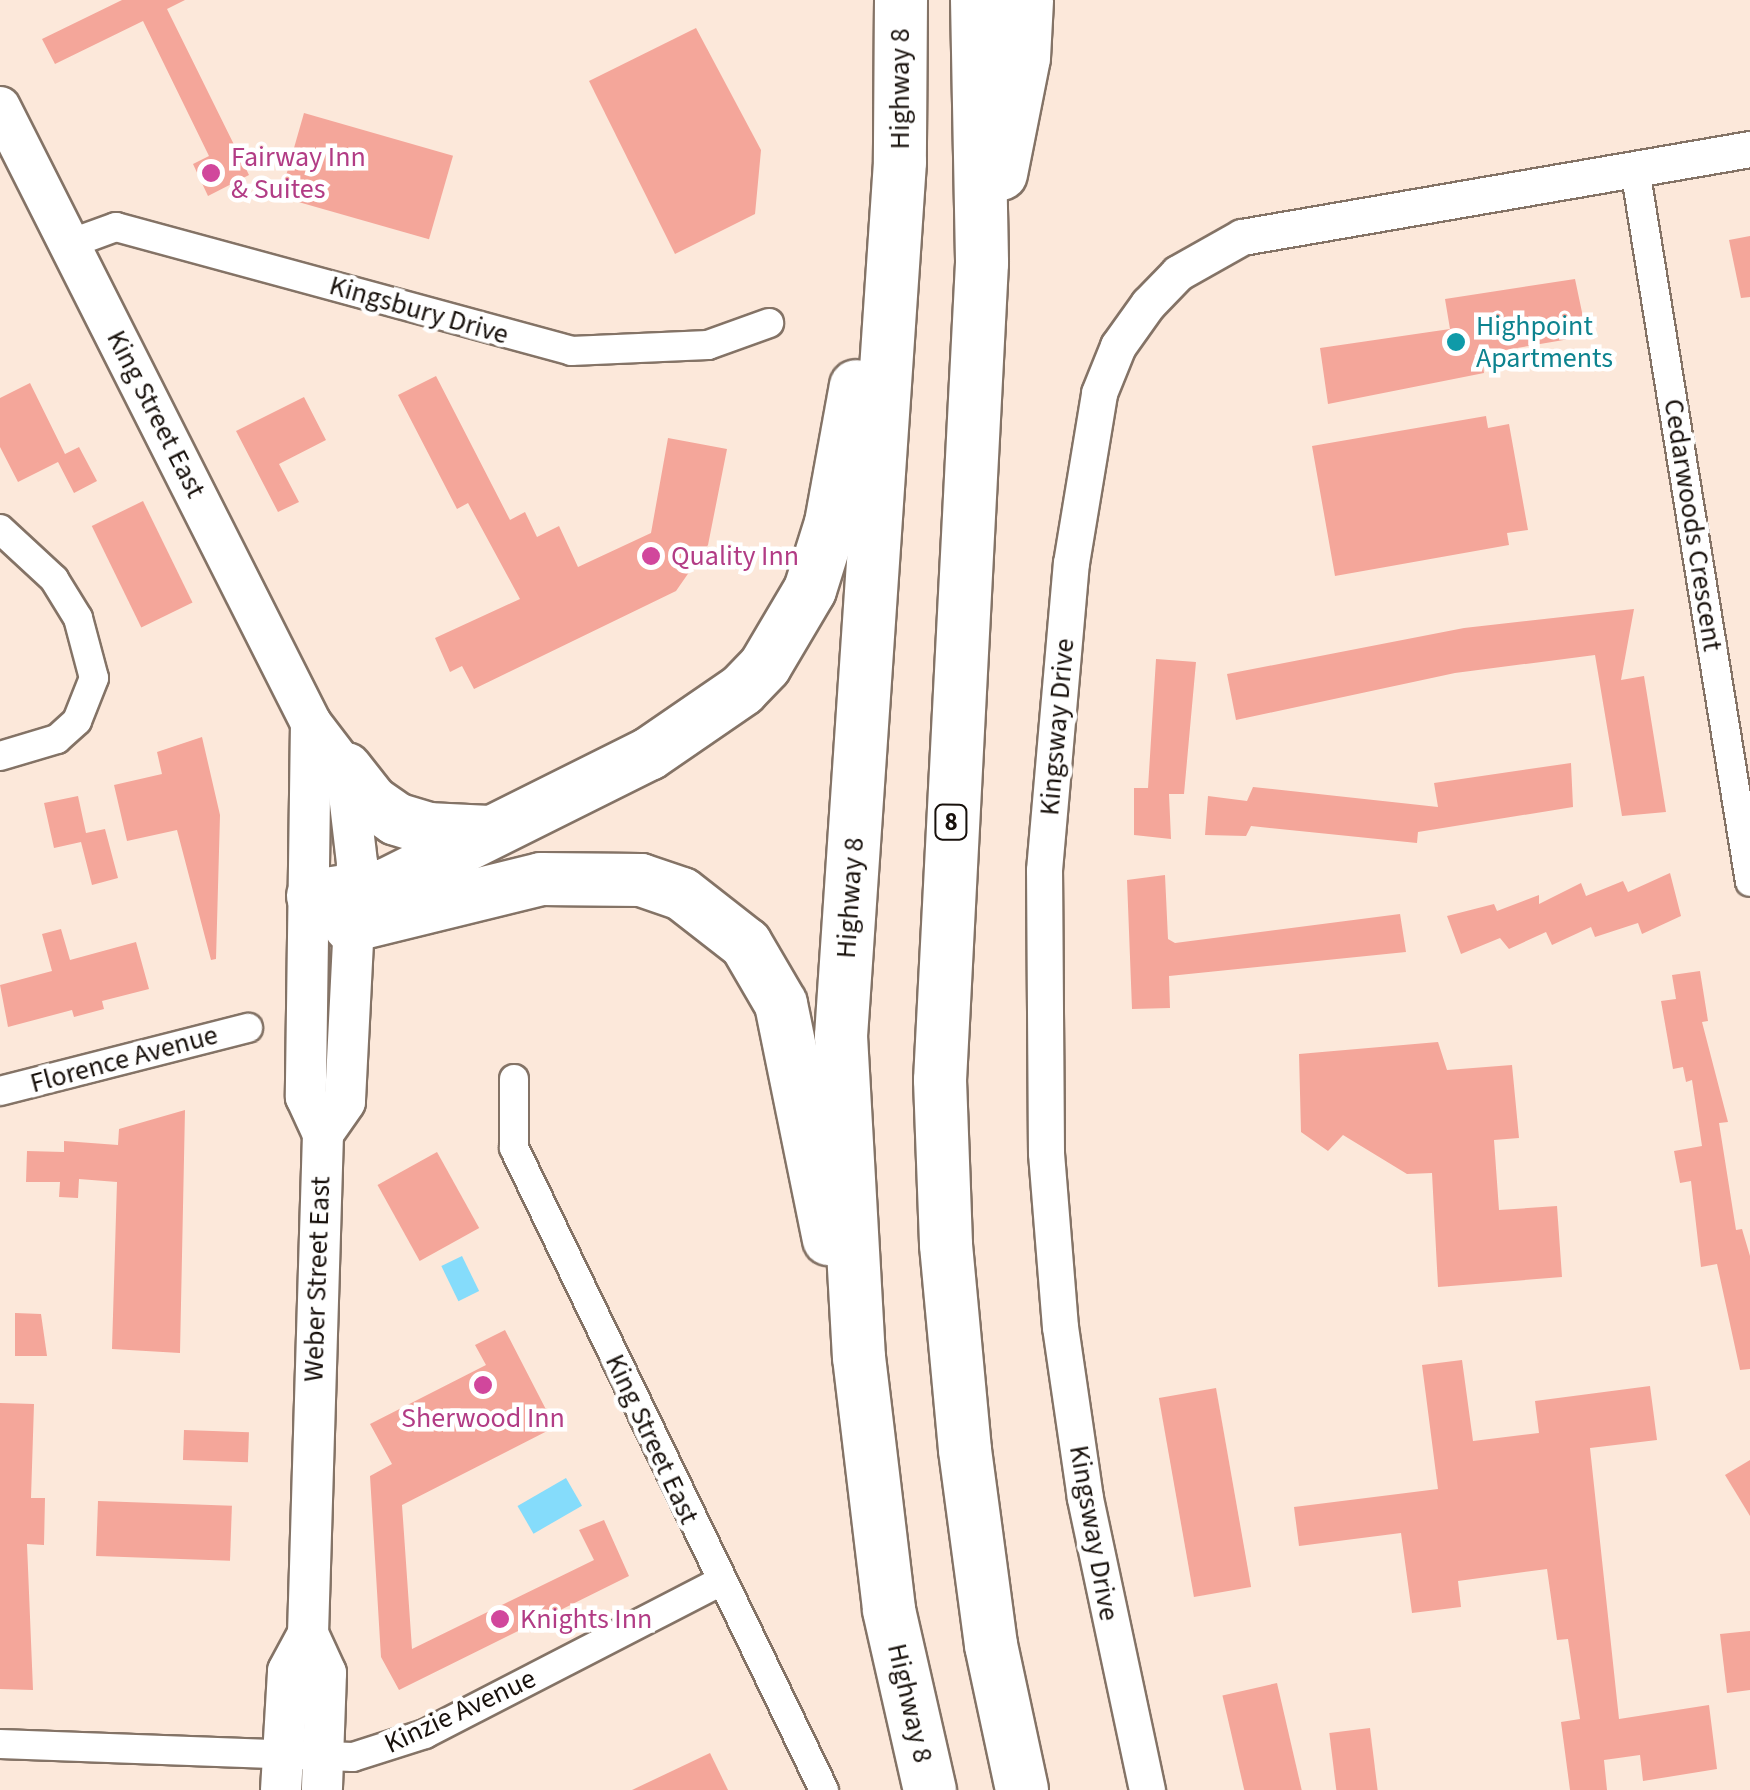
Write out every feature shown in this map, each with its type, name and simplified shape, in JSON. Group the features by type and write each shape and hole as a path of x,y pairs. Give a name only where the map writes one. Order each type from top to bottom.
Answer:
{"highway":[{"name":"Highway 8","path":"901,0 891,280 841,1036 859,1357 889,1610 930,1790"},
{"name":"8","path":"976,0 982,263 940,1080 946,1246 964,1450 991,1645 1022,1790"},
{"path":"982,263 1024,58 1027,0"},
{"path":"334,910 688,731 765,666 810,590 830,523 858,368 891,280"},
{"path":"346,770 372,802 396,818 428,829 490,832"},
{"path":"334,910 541,879 598,875 682,894 719,918 746,944 781,1004 814,1182 859,1357"}],"main road":[{"name":"King Street East","path":"0,107 311,723 346,770"},
{"path":"311,723 306,786 334,910"},
{"path":"334,910 346,770"},
{"name":"Weber Street East","path":"282,1773 288,1671 308,1634 323,1134 306,1097 334,910"},
{"name":"Weber Street East","path":"308,1634 326,1672 323,1774"}],"street":[{"name":"Kingsway Drive","path":"1147,1790 1085,1498 1060,1327 1046,1153 1044,870 1072,562 1098,393 1118,346 1148,304 1178,273 1242,237 1750,149"},
{"name":"Cedarwoods Crescent","path":"1635,169 1750,882"},
{"name":"Kingsbury Drive","path":"72,244 116,227 571,351 708,345 769,324"},
{"path":"0,529 54,580 78,618 94,678 77,721 56,739 0,756"},
{"name":"Florence Avenue","path":"0,1091 248,1028"},
{"name":"King Street East","path":"514,1079 514,1148 720,1582 824,1790"},
{"name":"Kinzie Avenue","path":"0,1744 323,1774 424,1734 720,1582"}],"water":[{"path":"462,1256 479,1291 458,1301 441,1266"},
{"path":"566,1478 582,1506 534,1534 518,1506"}],"building":[{"path":"122,0 185,0 167,9 249,175 208,196 193,164 209,156 143,21 55,64 42,39"},
{"path":"696,28 761,150 755,214 675,254 589,81"},
{"path":"304,113 453,156 429,239 280,197"},
{"path":"1750,236 1750,297 1741,298 1729,240"},
{"name":"Highpoint Apartments","path":"1575,279 1587,336 1482,354 1484,373 1328,404 1320,348 1450,329 1445,299"},
{"name":"Quality Inn","path":"436,376 510,520 525,512 537,537 559,526 578,567 651,533 668,438 727,449 708,545 676,591 474,689 462,666 450,672 435,638 520,599 468,503 457,509 398,395"},
{"path":"30,383 65,454 79,447 97,481 74,493 58,462 18,482 0,447 0,398"},
{"path":"304,397 326,440 279,464 299,502 278,512 236,431"},
{"path":"1486,416 1488,428 1509,424 1528,530 1507,533 1509,545 1335,576 1312,446"},
{"path":"143,501 193,603 141,628 92,526"},
{"path":"1634,609 1621,680 1644,676 1666,812 1622,816 1595,655 1455,673 1236,720 1227,674 1464,628"},
{"path":"1156,659 1196,662 1184,794 1169,794 1171,839 1134,835 1134,788 1148,788"},
{"path":"202,737 220,815 216,959 211,960 177,830 127,841 114,785 162,774 157,752"},
{"path":"1571,763 1573,807 1418,832 1417,843 1251,826 1246,836 1205,835 1208,796 1247,801 1253,787 1438,807 1434,783"},
{"path":"78,796 86,833 105,829 118,878 92,885 81,842 54,848 44,803"},
{"path":"1670,873 1681,916 1642,934 1638,923 1595,937 1591,927 1552,945 1546,932 1509,949 1500,938 1461,954 1447,916 1494,904 1497,911 1539,895 1539,904 1581,883 1586,896 1623,881 1628,892"},
{"path":"1165,875 1168,939 1175,943 1400,914 1406,952 1169,976 1170,1008 1132,1009 1127,880"},
{"path":"61,929 70,960 136,942 149,989 102,1001 104,1009 74,1017 72,1010 8,1027 0,985 52,971 42,934"},
{"path":"1700,971 1708,1021 1702,1022 1728,1122 1719,1123 1736,1230 1742,1229 1750,1256 1750,1369 1740,1370 1717,1264 1701,1267 1691,1181 1680,1183 1674,1151 1702,1146 1692,1080 1686,1082 1683,1067 1673,1069 1661,1001 1676,999 1672,975"},
{"path":"1438,1042 1447,1070 1512,1065 1519,1138 1494,1140 1499,1210 1557,1206 1562,1277 1438,1287 1432,1173 1407,1174 1343,1135 1328,1151 1301,1132 1299,1054"},
{"path":"185,1110 180,1353 112,1349 117,1182 79,1179 78,1198 59,1197 60,1182 26,1182 27,1151 64,1152 64,1141 118,1145 119,1129"},
{"path":"437,1152 479,1228 420,1261 378,1185"},
{"path":"15,1313 41,1314 47,1356 15,1356"},
{"path":"505,1330 555,1427 402,1505 412,1649 594,1560 579,1530 604,1520 629,1576 399,1690 381,1657 370,1476 392,1464 370,1424 486,1365 475,1345"},
{"path":"1462,1360 1473,1441 1539,1433 1535,1401 1650,1386 1657,1440 1590,1448 1619,1719 1709,1705 1717,1769 1643,1781 1640,1755 1604,1760 1607,1790 1570,1790 1561,1722 1580,1719 1568,1639 1557,1640 1547,1569 1458,1581 1461,1607 1412,1613 1401,1533 1299,1546 1294,1507 1438,1489 1422,1365"},
{"path":"1216,1388 1251,1587 1194,1597 1159,1398"},
{"path":"0,1403 34,1404 31,1498 45,1498 44,1545 27,1544 33,1690 0,1689"},
{"path":"184,1430 249,1432 248,1462 183,1460"},
{"path":"1750,1460 1750,1516 1725,1475"},
{"path":"98,1501 232,1506 230,1561 96,1556"},
{"path":"1750,1631 1750,1690 1727,1693 1720,1634"},
{"path":"1277,1683 1302,1790 1244,1790 1222,1696"},
{"path":"1370,1728 1378,1790 1336,1790 1329,1733"},
{"path":"710,1753 728,1790 632,1790"}],"place":[{"name":"Fairway Inn & Suites","path":"211,173"},
{"name":"Highpoint Apartments","path":"1456,342"},
{"name":"Quality Inn","path":"651,556"},
{"name":"Sherwood Inn","path":"483,1385"},
{"name":"Knights Inn","path":"500,1619"}]}
